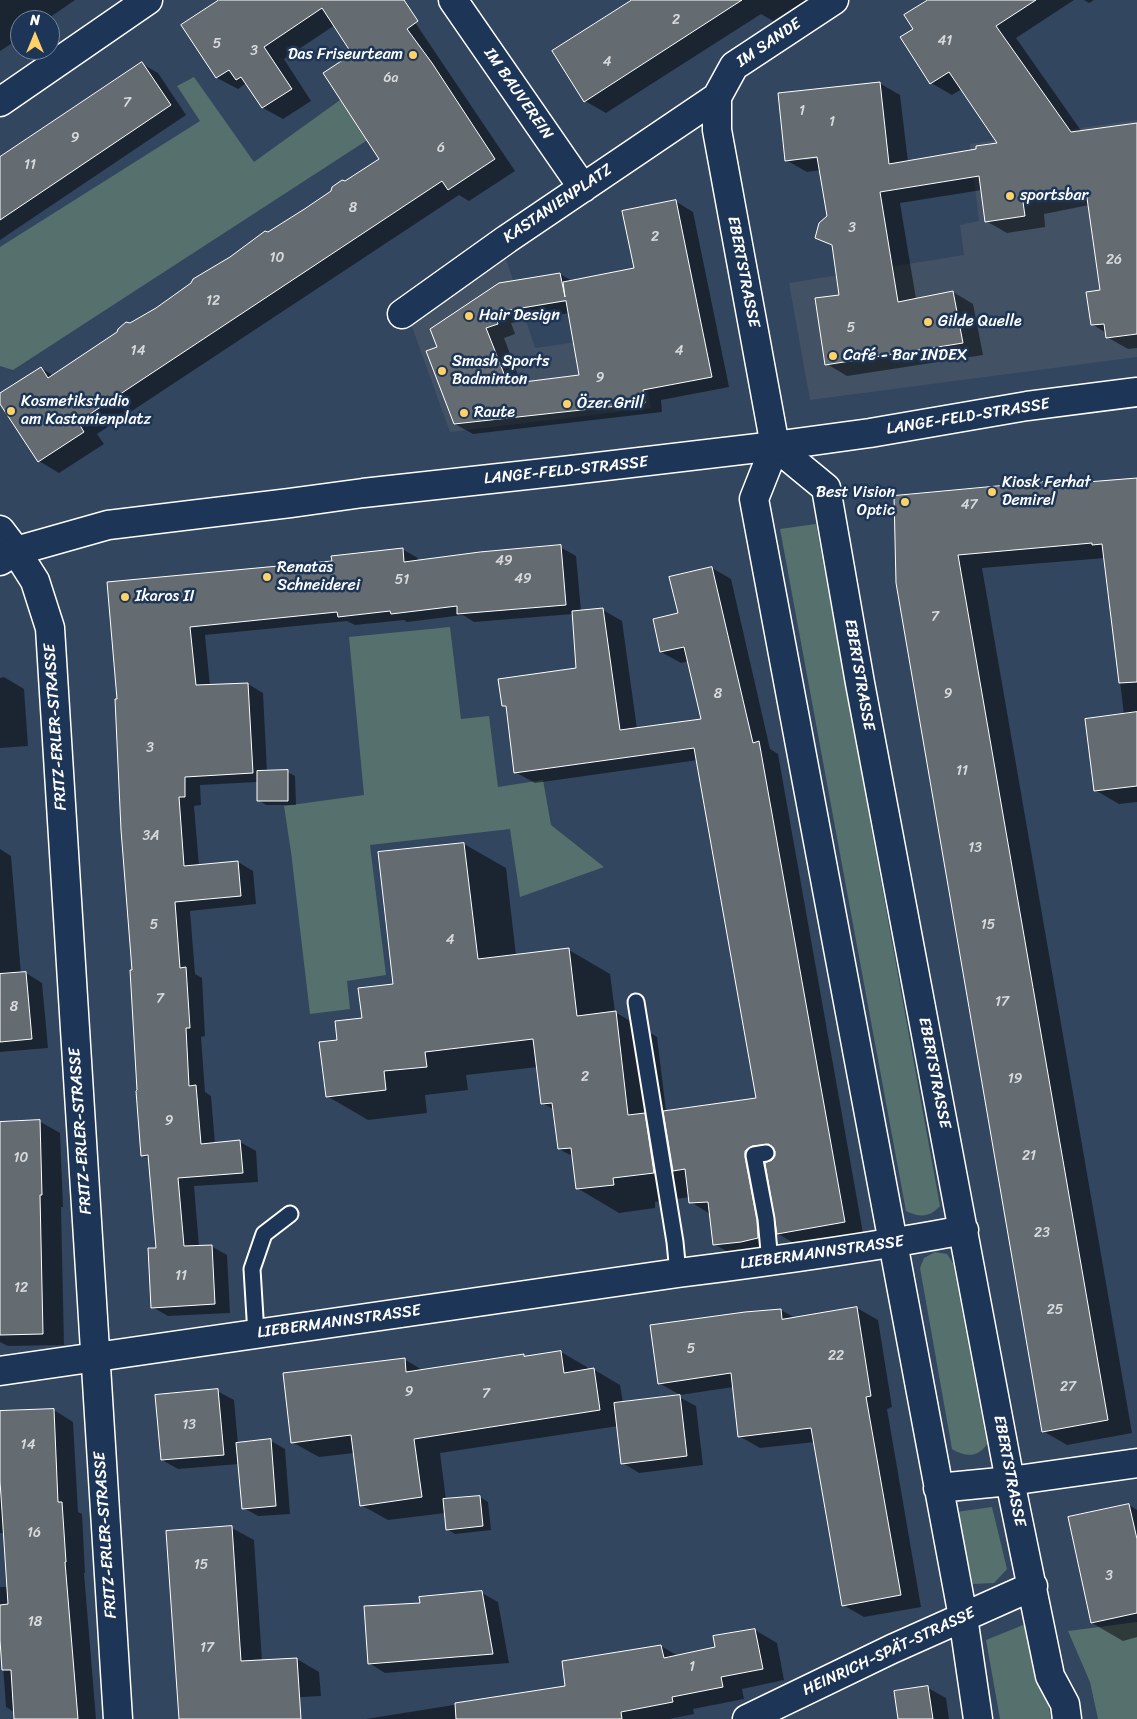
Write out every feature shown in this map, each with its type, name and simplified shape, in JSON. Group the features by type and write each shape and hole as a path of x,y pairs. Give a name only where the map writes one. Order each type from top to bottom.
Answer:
{"street":[{"path":"0,102 148,0"},
{"name":"IM BAUVEREIN","path":"453,0 583,188"},
{"name":"IM SANDE","path":"717,97 734,66 834,0"},
{"name":"KASTANIENPLATZ","path":"402,314 507,238 717,97"},
{"name":"EBERTSTRASSE","path":"717,97 717,130 775,446 826,488 862,693 1010,1481 1050,1676 1065,1704 1067,1719"},
{"name":"LANGE-FELD-STRASSE","path":"5,548 108,525 363,493 563,472 775,446 870,433 1027,406 1137,392"},
{"path":"775,446 754,499 963,1617 978,1719"},
{"name":"FRITZ-ERLER-STRASSE","path":"5,548 34,581 50,628 118,1719"},
{"name":"LIEBERMANNSTRASSE","path":"0,1371 678,1273 770,1262 964,1230"},
{"path":"938,1488 1010,1481 1137,1463"},
{"name":"HEINRICH-SPÄT-STRASSE","path":"747,1719 1033,1586"}],"lane":[{"path":"636,1002 675,1242 678,1273"},
{"path":"766,1153 754,1155 766,1219 770,1262"},
{"path":"256,1334 252,1269 264,1234 290,1214"}],"shaded area":[{"path":"1137,120 1137,357 810,400 789,283 964,255 960,225 979,221 970,144"},
{"path":"506,259 535,348 639,333 651,408 450,432 411,324"}],"green space":[{"path":"194,77 254,162 340,100 369,139 13,370 0,366 0,247 200,121 177,86"},
{"path":"816,524 940,1206 929,1214 924,1215 916,1215 906,1211 780,529"},
{"path":"450,627 461,719 489,716 498,787 543,780 551,825 604,867 520,897 510,829 370,845 386,975 347,981 350,1009 310,1014 284,806 364,795 349,637"},
{"path":"935,1252 947,1254 953,1263 987,1444 980,1452 971,1455 962,1454 952,1449 920,1268 924,1258"},
{"path":"992,1507 1007,1569 994,1583 973,1584 956,1512"},
{"path":"1033,1621 1051,1719 1000,1719 986,1640"},
{"path":"1137,1622 1137,1719 1098,1719 1090,1682 1068,1631"}],"building":[{"path":"219,0 404,0 418,21 407,29 432,63 495,159 448,190 442,181 78,422 84,432 38,462 0,404 0,393 41,367 48,378 117,332 126,322 130,323 156,308 191,283 193,279 230,257 265,231 268,232 306,208 331,191 332,187 342,180 345,181 379,159 323,73 352,54 322,8 264,47 292,89 262,108 241,77 236,80 229,70 216,78 181,25"},
{"path":"632,0 742,0 584,102 552,51"},
{"path":"928,0 1036,0 996,26 1071,132 1137,123 1137,334 1106,338 1104,324 1091,325 1086,292 1100,290 1086,191 1023,202 1025,216 985,222 979,176 880,192 898,302 953,291 963,343 825,365 815,298 839,295 832,245 815,238 819,223 827,216 817,157 785,161 778,93 880,82 889,164 976,149 976,146 997,143 949,72 930,84 900,37 913,29 904,15"},
{"path":"142,62 171,105 0,220 0,157"},
{"path":"676,200 712,377 643,390 645,403 454,424 426,351 437,347 430,329 499,283 560,273 565,297 563,282 634,268 622,211","holes":["566,301 579,375 508,384 486,328 498,324 494,313"]},
{"path":"1087,478 1087,482 1137,478 1137,682 1119,683 1102,544 1092,545 1092,543 958,555 1108,1420 1042,1432 896,583 894,496"},
{"path":"561,545 566,605 457,614 457,606 391,614 390,611 338,617 337,612 190,627 196,685 248,683 253,773 185,777 185,797 179,797 184,866 238,861 241,896 175,902 180,968 186,967 190,1028 186,1028 189,1086 196,1085 201,1144 240,1140 243,1173 178,1178 184,1246 212,1245 215,1304 151,1308 148,1248 156,1248 148,1155 141,1156 136,1091 130,970 132,970 121,830 115,699 117,699 107,582 332,561 331,556 403,548 404,562 480,552"},
{"path":"712,567 753,743 759,741 845,1222 777,1234 765,1163 772,1160 775,1156 775,1151 769,1144 752,1146 745,1151 745,1157 757,1220 758,1238 713,1245 708,1202 689,1203 685,1169 673,1171 663,1111 756,1098 694,748 514,773 506,706 502,706 498,679 576,668 572,611 603,608 620,730 701,719 684,647 660,652 653,619 678,613 669,577"},
{"path":"1137,712 1137,786 1094,791 1085,719"},
{"path":"288,770 288,801 257,801 257,771"},
{"path":"464,843 478,959 569,948 577,1016 616,1011 628,1115 645,1113 654,1173 613,1178 614,1185 576,1189 571,1148 558,1149 552,1103 541,1104 533,1039 425,1052 427,1067 384,1071 386,1090 326,1097 319,1042 337,1040 335,1021 362,1018 358,988 393,984 378,852"},
{"path":"26,972 32,1039 0,1042 0,974"},
{"path":"40,1120 43,1334 0,1335 0,1122"},
{"path":"857,1307 871,1396 866,1397 901,1595 842,1606 811,1428 738,1437 731,1373 658,1384 650,1325 781,1309 782,1319"},
{"path":"561,1351 564,1373 594,1368 600,1410 414,1439 422,1497 360,1506 351,1435 291,1443 283,1373 405,1358 406,1372 524,1354 524,1356"},
{"path":"218,1389 224,1455 161,1460 155,1395"},
{"path":"680,1395 687,1456 621,1464 614,1403"},
{"path":"54,1409 58,1502 62,1502 78,1719 14,1719 11,1670 2,1670 0,1640 0,1605 8,1604 0,1481 0,1411"},
{"path":"271,1439 276,1506 242,1509 236,1443"},
{"path":"480,1496 483,1526 446,1530 443,1499"},
{"path":"1129,1504 1137,1539 1137,1613 1091,1623 1068,1517"},
{"path":"232,1526 241,1661 297,1658 301,1719 179,1719 166,1531"},
{"path":"482,1591 493,1654 368,1664 364,1606 420,1603 419,1597"},
{"path":"755,1629 763,1669 721,1677 723,1687 672,1697 673,1702 621,1712 622,1719 456,1719 455,1703 565,1686 562,1661 661,1645 664,1658 715,1647 713,1636"},
{"path":"928,1686 933,1719 898,1719 894,1691"}],"place":[{"name":"Das Friseurteam","path":"413,55"},
{"name":"sportsbar","path":"1010,196"},
{"name":"Hair Design","path":"469,316"},
{"name":"Gilde Quelle","path":"928,322"},
{"name":"Café - Bar INDEX","path":"833,356"},
{"name":"Smash Sports Badminton","path":"442,371"},
{"name":"Özer Grill","path":"567,404"},
{"name":"Kosmetikstudio am Kastanienplatz","path":"11,411"},
{"name":"Raute","path":"464,413"},
{"name":"Kiosk Ferhat Demirel","path":"992,492"},
{"name":"Best Vision Optic","path":"905,502"},
{"name":"Renatas Schneiderei","path":"267,577"},
{"name":"Ikaros II","path":"125,597"}]}
